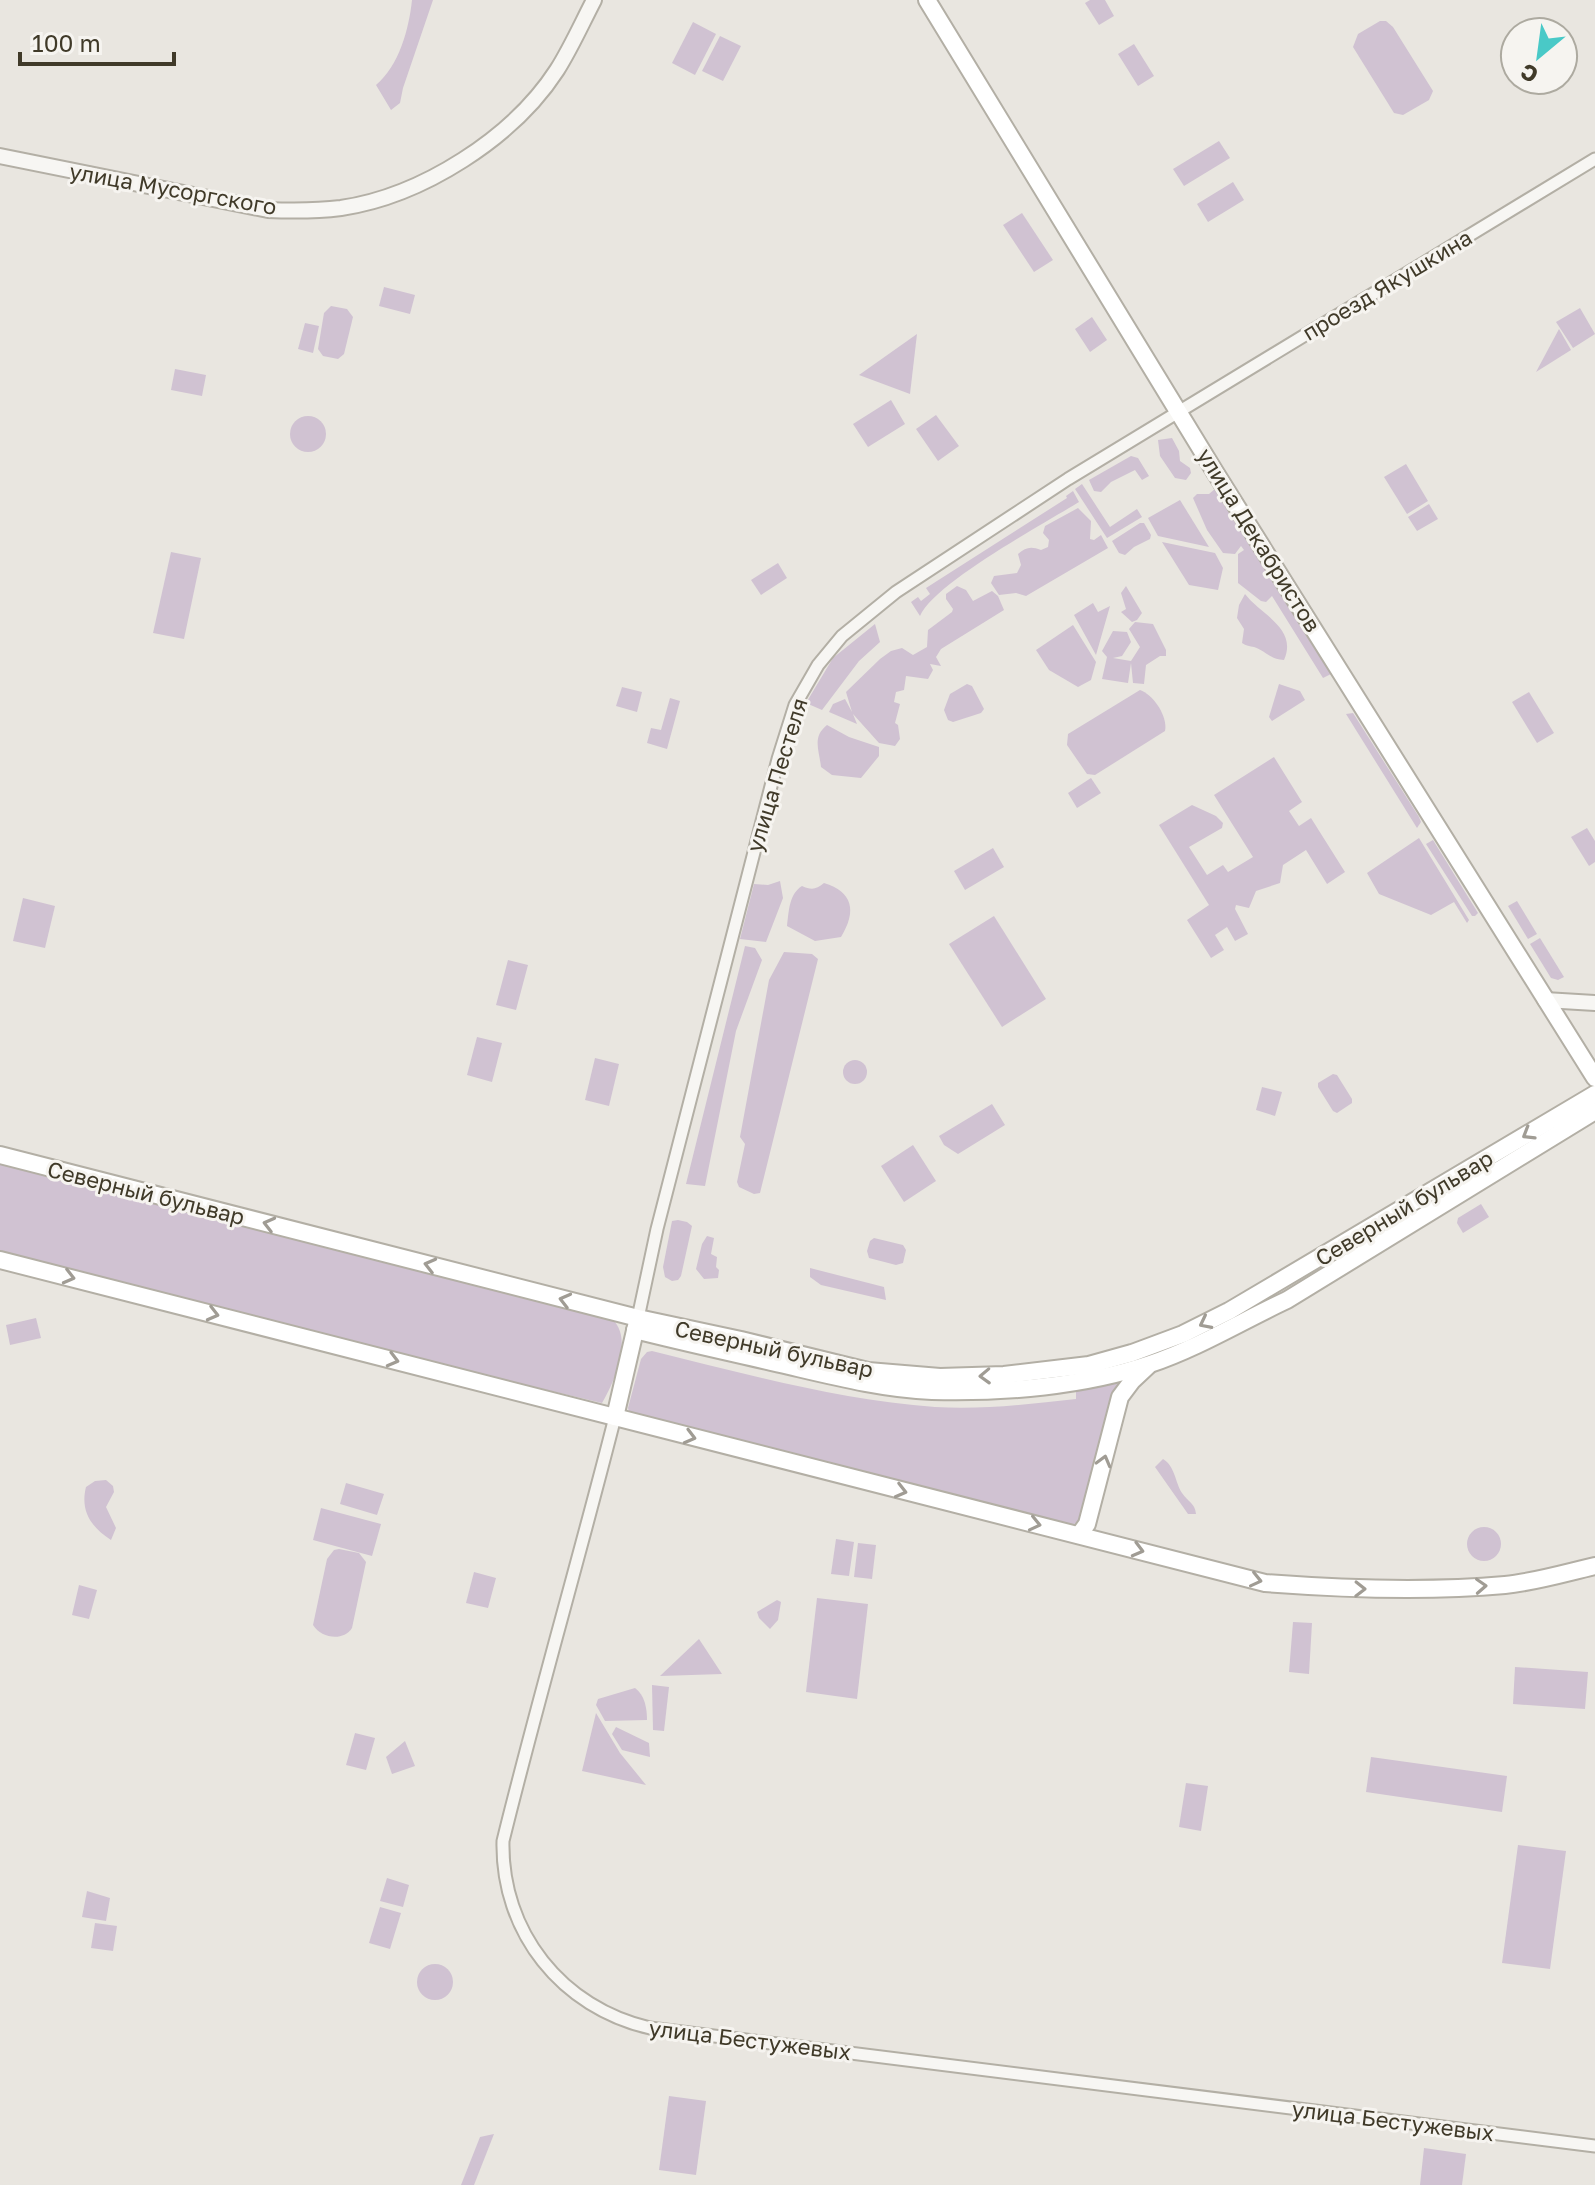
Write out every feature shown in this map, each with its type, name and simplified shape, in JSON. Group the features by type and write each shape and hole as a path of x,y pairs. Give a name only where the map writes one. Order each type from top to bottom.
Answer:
{"main road":[{"name":"улица Декабристов","path":"927,0 1180,413 1595,1078"},
{"name":"Северный бульвар","path":"637,1324 741,1340 868,1371 940,1377 1004,1375 1089,1365 1183,1334 1229,1311 1595,1094"},
{"name":"Северный бульвар","path":"0,1155 860,1382 930,1391 1001,1390 1065,1384 1151,1364 1236,1328 1299,1294 1595,1111"},
{"path":"0,1260 1265,1583 1331,1588 1425,1589 1508,1585 1595,1566"},
{"name":"улица Бестужевых","path":"615,1417 637,1324"},
{"path":"1079,1535 1087,1524 1120,1397 1151,1364"}],"street":[{"name":"улица Мусоргского","path":"0,156 268,210 300,211 364,203 431,178 495,138 543,90 558,69 594,0"},
{"name":"проезд Якушкина","path":"1180,413 1595,159"},
{"name":"улица Пестеля","path":"637,1324 657,1229 766,804 789,724 805,685 842,636 896,592 1068,479 1180,413"},
{"path":"1545,1000 1595,1003"},
{"name":"улица Бестужевых","path":"615,1417 593,1509 557,1627 503,1841 503,1865 514,1907 529,1941 545,1966 585,2002 621,2021 650,2028 1595,2146"}],"shaded area":[{"path":"412,0 433,0 400,103 391,110 376,85 391,68 402,46"},
{"path":"1105,0 1114,16 1099,25 1085,3"},
{"path":"1380,21 1386,21 1393,27 1433,91 1429,100 1403,115 1394,113 1353,47 1358,34"},
{"path":"693,22 716,34 695,75 672,63"},
{"path":"720,36 741,46 723,81 702,71"},
{"path":"1134,44 1154,76 1138,86 1118,54"},
{"path":"1219,141 1230,158 1184,186 1173,169"},
{"path":"1233,182 1244,200 1208,222 1197,204"},
{"path":"1022,213 1053,260 1034,272 1003,225"},
{"path":"384,287 415,295 410,314 379,306"},
{"path":"331,306 347,309 353,317 344,354 338,359 323,356 318,349 324,313"},
{"path":"1580,308 1595,334 1573,348 1556,322"},
{"path":"1092,317 1107,340 1090,352 1075,329"},
{"path":"305,323 319,326 313,353 298,349"},
{"path":"1559,329 1571,350 1536,372"},
{"path":"917,334 910,394 859,375"},
{"path":"175,369 206,375 202,396 171,390"},
{"path":"891,400 905,424 868,447 853,424"},
{"path":"936,415 959,446 938,461 916,429"},
{"path":"308,416 321,421 326,434 321,447 308,452 295,447 290,434 295,421"},
{"path":"1172,438 1180,461 1190,468 1191,473 1186,480 1175,478 1160,456 1158,440"},
{"path":"1131,456 1138,458 1149,476 1142,480 1135,470 1111,482 1101,492 1094,491 1089,480"},
{"path":"1406,464 1428,501 1407,514 1384,477"},
{"path":"1082,484 1110,527 1137,509 1142,517 1107,538 1075,489"},
{"path":"1216,488 1331,674 1323,678 1272,596 1266,602 1261,601 1238,583 1238,554 1244,550 1241,546 1235,554 1223,553 1207,530 1193,498 1197,494 1209,494"},
{"path":"1073,491 1079,502 967,571 929,602 920,616 911,602 918,597 921,601 930,594 926,588 1067,498"},
{"path":"1180,500 1209,547 1158,536 1148,518"},
{"path":"1429,504 1438,519 1417,531 1408,517"},
{"path":"1078,508 1091,521 1090,539 1101,535 1108,548 1026,596 1016,593 999,595 991,583 994,576 1017,573 1021,565 1018,554 1029,548 1041,550 1048,547 1049,540 1043,533 1045,526"},
{"path":"1144,523 1150,539 1125,555 1119,553 1112,541"},
{"path":"1162,542 1215,553 1223,568 1218,590 1189,585"},
{"path":"171,552 201,558 184,639 153,633"},
{"path":"778,563 787,578 761,595 751,580"},
{"path":"957,586 966,590 973,601 992,591 998,596 1004,610 941,649 936,657 941,666 930,664 933,670 928,679 906,676 904,690 896,692 894,702 900,704 895,723 900,739 895,746 879,743 853,714 857,724 829,712 833,704 845,699 852,712 846,692 891,651 902,648 913,655 927,647 928,630 952,612 946,594"},
{"path":"1126,586 1142,613 1132,622 1121,612 1126,609 1121,593"},
{"path":"1245,594 1282,631 1287,649 1284,660 1242,643 1244,629 1237,618"},
{"path":"1093,603 1098,612 1110,606 1096,655 1074,615"},
{"path":"1135,622 1153,624 1166,656 1160,656 1146,665 1144,684 1133,683 1131,663 1128,683 1102,679 1107,657 1102,651 1113,631 1127,632 1131,642 1122,656 1113,658 1131,661 1140,647 1129,629"},
{"path":"875,624 880,642 859,661 822,710 806,703 833,658"},
{"path":"1073,625 1096,662 1091,680 1078,687 1049,670 1036,650"},
{"path":"967,684 972,686 984,709 981,713 953,722 948,720 944,710 950,694"},
{"path":"1279,684 1300,691 1305,700 1272,721 1269,717"},
{"path":"622,687 642,692 637,712 616,706"},
{"path":"1140,690 1159,707 1165,731 1095,775 1087,774 1067,745 1068,734"},
{"path":"1529,692 1554,733 1537,743 1512,702"},
{"path":"670,698 680,701 667,749 647,743 651,728 661,730"},
{"path":"1353,713 1419,817 1421,822 1417,828 1346,714"},
{"path":"827,725 849,737 879,747 879,756 861,778 832,775 821,767 818,739"},
{"path":"1274,757 1302,802 1289,811 1299,826 1311,818 1345,872 1327,884 1306,850 1283,865 1280,883 1256,891 1249,908 1236,905 1235,909 1248,934 1235,941 1227,927 1215,935 1224,950 1211,958 1187,920 1209,905 1159,825 1192,805 1216,816 1223,823 1222,828 1189,847 1207,875 1223,865 1228,872 1253,857 1214,795"},
{"path":"1091,778 1101,793 1077,808 1068,793"},
{"path":"1587,828 1595,841 1595,862 1589,866 1571,837"},
{"path":"1419,838 1469,920 1467,923 1454,902 1431,915 1379,894 1367,873"},
{"path":"1433,840 1478,913 1475,916 1472,916 1426,844"},
{"path":"993,848 1004,867 965,890 954,871"},
{"path":"780,881 783,898 766,942 740,939 754,884 768,885"},
{"path":"824,883 846,897 849,919 841,937 815,941 787,926 789,909 794,894 802,886 813,889"},
{"path":"23,898 55,906 45,948 13,941"},
{"path":"1517,901 1537,934 1528,939 1508,906"},
{"path":"994,916 1046,999 1002,1027 949,944"},
{"path":"1540,938 1564,977 1558,980 1551,978 1530,944"},
{"path":"745,946 755,948 762,960 736,1031 705,1186 686,1184"},
{"path":"784,952 812,954 818,959 760,1193 754,1194 739,1187 737,1182 745,1144 740,1137 769,980"},
{"path":"508,960 528,965 516,1010 496,1005"},
{"path":"477,1037 502,1043 492,1082 467,1075"},
{"path":"595,1058 619,1064 609,1106 585,1100"},
{"path":"855,1060 866,1067 867,1072 860,1083 855,1084 844,1077 843,1072 850,1061"},
{"path":"1333,1074 1337,1075 1352,1099 1352,1103 1337,1113 1318,1087 1318,1083"},
{"path":"1262,1087 1282,1092 1275,1116 1256,1110"},
{"path":"992,1104 1005,1125 958,1154 944,1145 939,1136"},
{"path":"913,1145 936,1181 904,1202 881,1166"},
{"path":"0,1164 613,1320 621,1338 620,1361 602,1403 226,1314 0,1254"},
{"path":"1481,1204 1489,1217 1463,1233 1457,1223 1458,1218"},
{"path":"678,1220 692,1226 681,1276 672,1281 665,1277 663,1267 672,1221"},
{"path":"707,1236 714,1238 711,1254 717,1257 718,1278 704,1279 696,1269"},
{"path":"874,1238 903,1245 906,1250 903,1263 896,1265 869,1258 867,1251"},
{"path":"810,1268 884,1287 886,1300 821,1285 810,1277"},
{"path":"36,1318 41,1338 10,1345 6,1325"},
{"path":"652,1351 828,1392 935,1407 988,1407 1076,1399 1076,1386 1120,1378 1081,1520 1071,1526 630,1415 628,1408 641,1359"},
{"path":"1163,1459 1170,1466 1196,1514 1188,1514 1155,1467"},
{"path":"106,1480 113,1486 114,1492 106,1507 116,1528 111,1540 93,1524 85,1504 86,1487 95,1481"},
{"path":"346,1483 384,1494 377,1515 340,1504"},
{"path":"321,1508 381,1524 372,1556 313,1540"},
{"path":"1484,1527 1496,1532 1501,1544 1496,1556 1484,1561 1472,1556 1467,1544 1472,1532"},
{"path":"836,1539 854,1542 849,1576 831,1574"},
{"path":"858,1543 876,1545 872,1579 854,1577"},
{"path":"334,1550 359,1553 366,1562 352,1628 343,1635 332,1637 321,1633 313,1625 327,1559"},
{"path":"474,1572 496,1578 488,1608 466,1603"},
{"path":"79,1585 97,1590 89,1619 72,1615"},
{"path":"817,1598 868,1604 857,1699 806,1692"},
{"path":"777,1600 781,1602 778,1620 770,1629 757,1612"},
{"path":"1293,1622 1312,1623 1309,1674 1289,1672"},
{"path":"699,1639 722,1674 660,1676"},
{"path":"1515,1667 1588,1672 1585,1709 1513,1704"},
{"path":"652,1685 669,1687 664,1731 653,1730"},
{"path":"635,1688 643,1698 647,1720 605,1721 596,1705 598,1699"},
{"path":"596,1713 620,1753 646,1785 582,1771"},
{"path":"616,1727 649,1743 650,1757 622,1750 612,1734"},
{"path":"355,1733 375,1738 366,1770 346,1765"},
{"path":"405,1741 415,1766 392,1774 386,1757"},
{"path":"1371,1757 1507,1776 1502,1812 1366,1792"},
{"path":"1186,1783 1208,1786 1201,1831 1179,1827"},
{"path":"1518,1845 1566,1851 1550,1969 1502,1963"},
{"path":"387,1878 409,1885 403,1907 380,1901"},
{"path":"87,1891 110,1898 106,1921 82,1917"},
{"path":"380,1907 401,1913 390,1949 369,1943"},
{"path":"95,1923 117,1926 113,1951 91,1948"},
{"path":"435,1964 448,1969 453,1982 448,1995 435,2000 422,1995 417,1982 422,1969"},
{"path":"669,2096 706,2101 696,2175 659,2170"},
{"path":"494,2134 474,2185 461,2185 480,2137"},
{"path":"1424,2148 1466,2154 1462,2185 1420,2185"}]}
